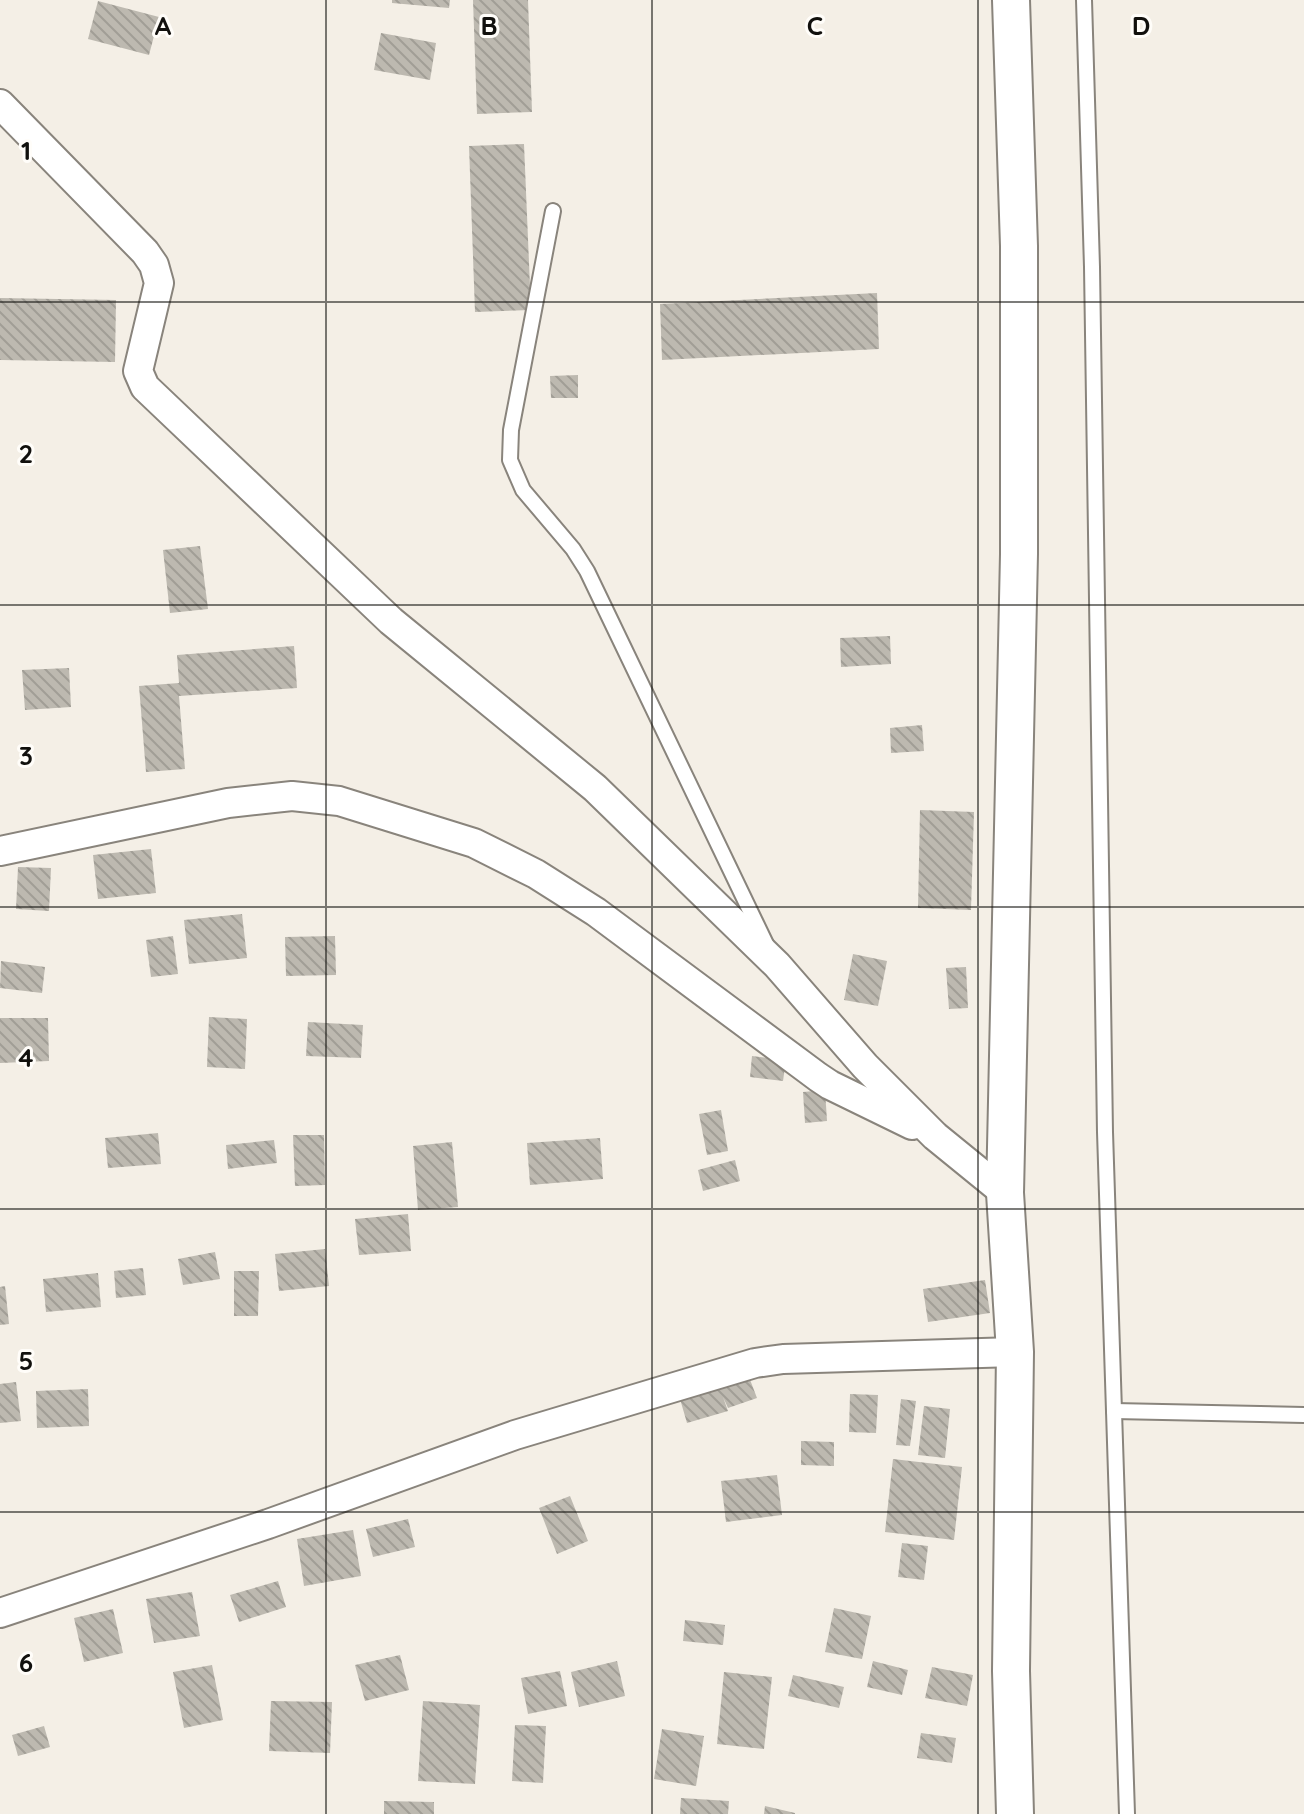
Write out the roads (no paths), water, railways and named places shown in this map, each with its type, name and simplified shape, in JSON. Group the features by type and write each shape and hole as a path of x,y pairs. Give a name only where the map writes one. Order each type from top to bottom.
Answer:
{"street":[{"path":"1011,0 1019,246 1019,554 1005,1193 1015,1352 1011,1671 1015,1814"},
{"path":"0,104 145,252 154,265 159,283 138,371 145,387 391,621 595,788 777,965 865,1066 935,1136 1005,1193"},
{"path":"0,851 228,803 292,796 339,801 474,843 536,874 596,912 818,1077 935,1136"},
{"path":"0,1613 268,1524 515,1435 755,1363 783,1359 1015,1352"}],"lane":[{"path":"1084,0 1092,267 1104,1116 1127,1814"},
{"path":"553,211 511,430 510,460 523,490 573,549 587,571 777,965"},
{"path":"1114,1411 1304,1415"}]}
